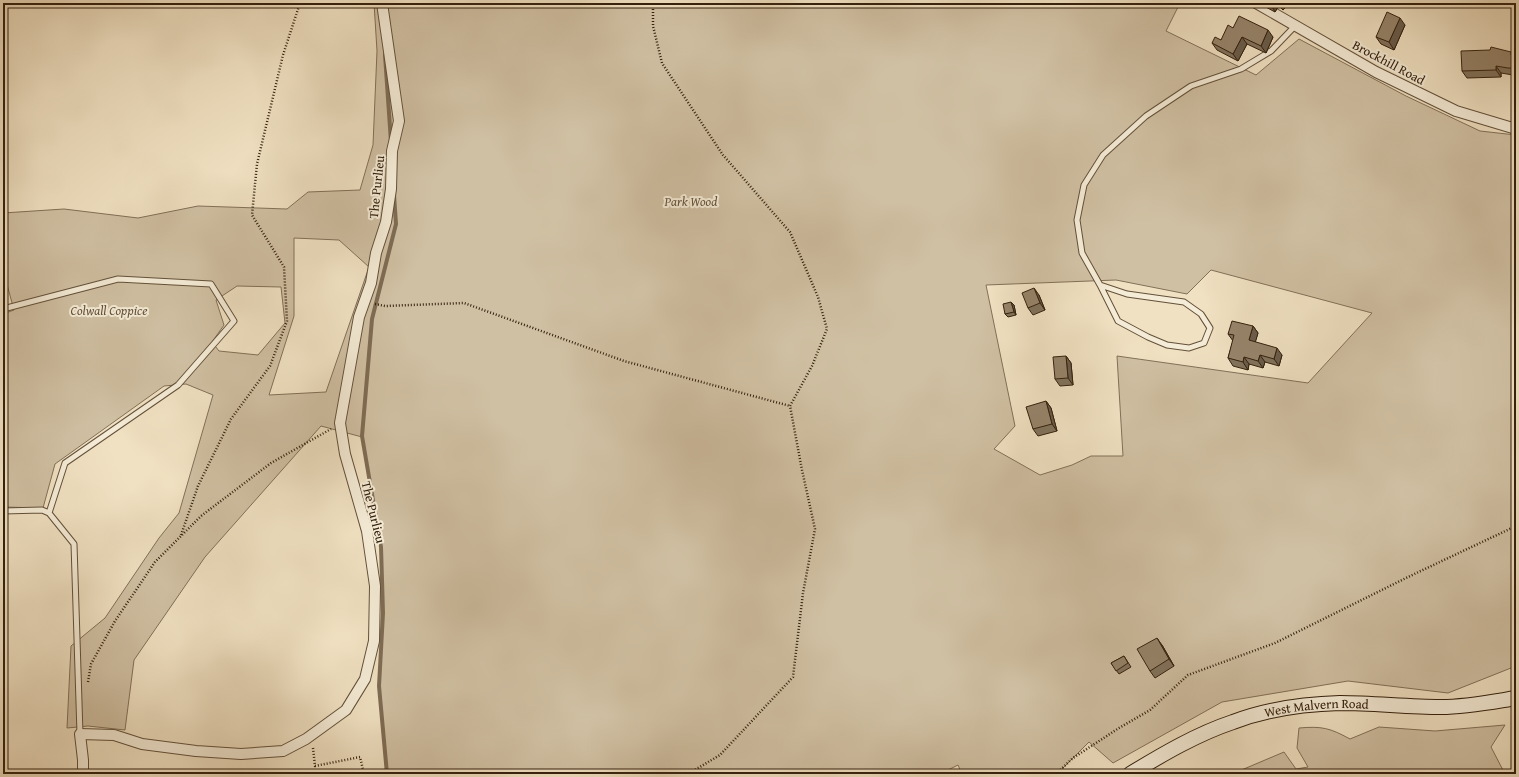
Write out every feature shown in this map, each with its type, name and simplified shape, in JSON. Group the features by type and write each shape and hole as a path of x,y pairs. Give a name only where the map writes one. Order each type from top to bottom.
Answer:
{"main road":[{"name":"West Malvern Road","path":"1130,774 1201,735 1232,722 1277,710 1307,705 1340,703 1442,707 1481,704 1516,698"}],"street":[{"name":"The Purlieu","path":"80,734 114,735 142,744 196,751 241,754 283,751 311,735 346,710 365,678 374,641 375,586 367,531 345,454 340,424 359,317 371,283 376,253 386,222 391,189 392,151 399,121 382,3"},
{"name":"Brockhill Road","path":"1256,3 1376,72 1456,111 1516,129"},
{"path":"80,734 83,774"}],"lane":[{"path":"1100,285 1127,294 1184,302 1201,314 1210,328 1204,343 1189,348 1168,345 1148,337 1118,321 1082,253 1077,220 1084,185 1103,155 1146,116 1191,86 1241,69 1271,51 1296,26"},
{"path":"3,309 118,279 211,284 234,321 178,385 65,463 49,513"},
{"path":"3,511 36,509 49,513 74,544 80,734"}],"path":[{"path":"182,535 198,486 231,419 270,366 286,321 284,267 252,215 258,164 283,55 300,3"},
{"path":"653,3 653,26 662,63 723,154 790,232 818,297 827,329 812,366 790,406 815,529 803,593 793,677 720,755 688,774"},
{"path":"365,301 385,306 464,303 624,361 790,406"},
{"path":"87,688 91,664 115,621 155,562 201,516 271,463 340,424"},
{"path":"1056,774 1073,758 1150,710 1188,675 1275,643 1408,577 1516,526"},
{"path":"311,735 314,766 360,757 364,774"}],"green space":[{"name":"Park Wood","path":"374,3 1180,3 1166,31 1256,75 1299,39 1406,96 1480,131 1516,135 1516,666 1448,693 1348,681 1222,702 1113,763 1089,742 1057,774 962,774 958,765 940,774 387,774 379,686 383,613 381,547 362,437 321,426 205,557 134,660 125,730 88,726 67,728 71,646 105,618 159,538 179,513 213,395 186,384 164,386 55,464 43,508 3,507 3,314 14,310 3,270 3,213 64,209 138,218 198,206 287,209 308,192 360,190 373,145 377,51","holes":["294,238 339,240 369,267 326,392 269,395 294,316","1211,270 1372,313 1308,383 1117,356 1123,456 1091,456 1072,465 1040,475 994,449 1015,426 986,285 1116,280 1187,294","237,286 281,287 285,323 258,355 219,351 212,342 224,325 216,300"]},
{"path":"1505,725 1491,747 1505,774 1232,774 1284,752 1296,769 1308,767 1297,748 1299,728 1314,727 1326,729 1337,732 1350,739 1379,727 1435,731"}],"building":[{"path":"1263,3 1276,3 1273,8"},
{"path":"1387,12 1400,18 1389,42 1376,37"},
{"path":"1239,16 1268,30 1261,46 1242,37 1233,54 1212,43 1215,37 1221,40 1228,25 1233,28"},
{"path":"1491,47 1511,52 1511,55 1516,55 1516,68 1496,66 1496,70 1462,71 1461,51 1490,50"},
{"path":"1034,288 1040,303 1028,308 1022,293"},
{"path":"1011,302 1014,312 1005,314 1003,304"},
{"path":"1232,321 1253,326 1249,340 1277,348 1274,359 1260,355 1258,361 1244,357 1243,362 1228,358 1234,335 1228,334"},
{"path":"1066,356 1068,378 1055,379 1053,357"},
{"path":"1046,401 1052,424 1033,429 1026,407"},
{"path":"1157,638 1169,659 1150,671 1137,649"},
{"path":"1124,656 1128,663 1116,671 1111,663"}],"waterway":[{"path":"385,55 391,142"},
{"path":"387,774 379,686 383,613 381,547 362,436 372,319 396,224 394,195"}],"park label":[{"name":"Colwall Coppice","path":"109,310"}]}
